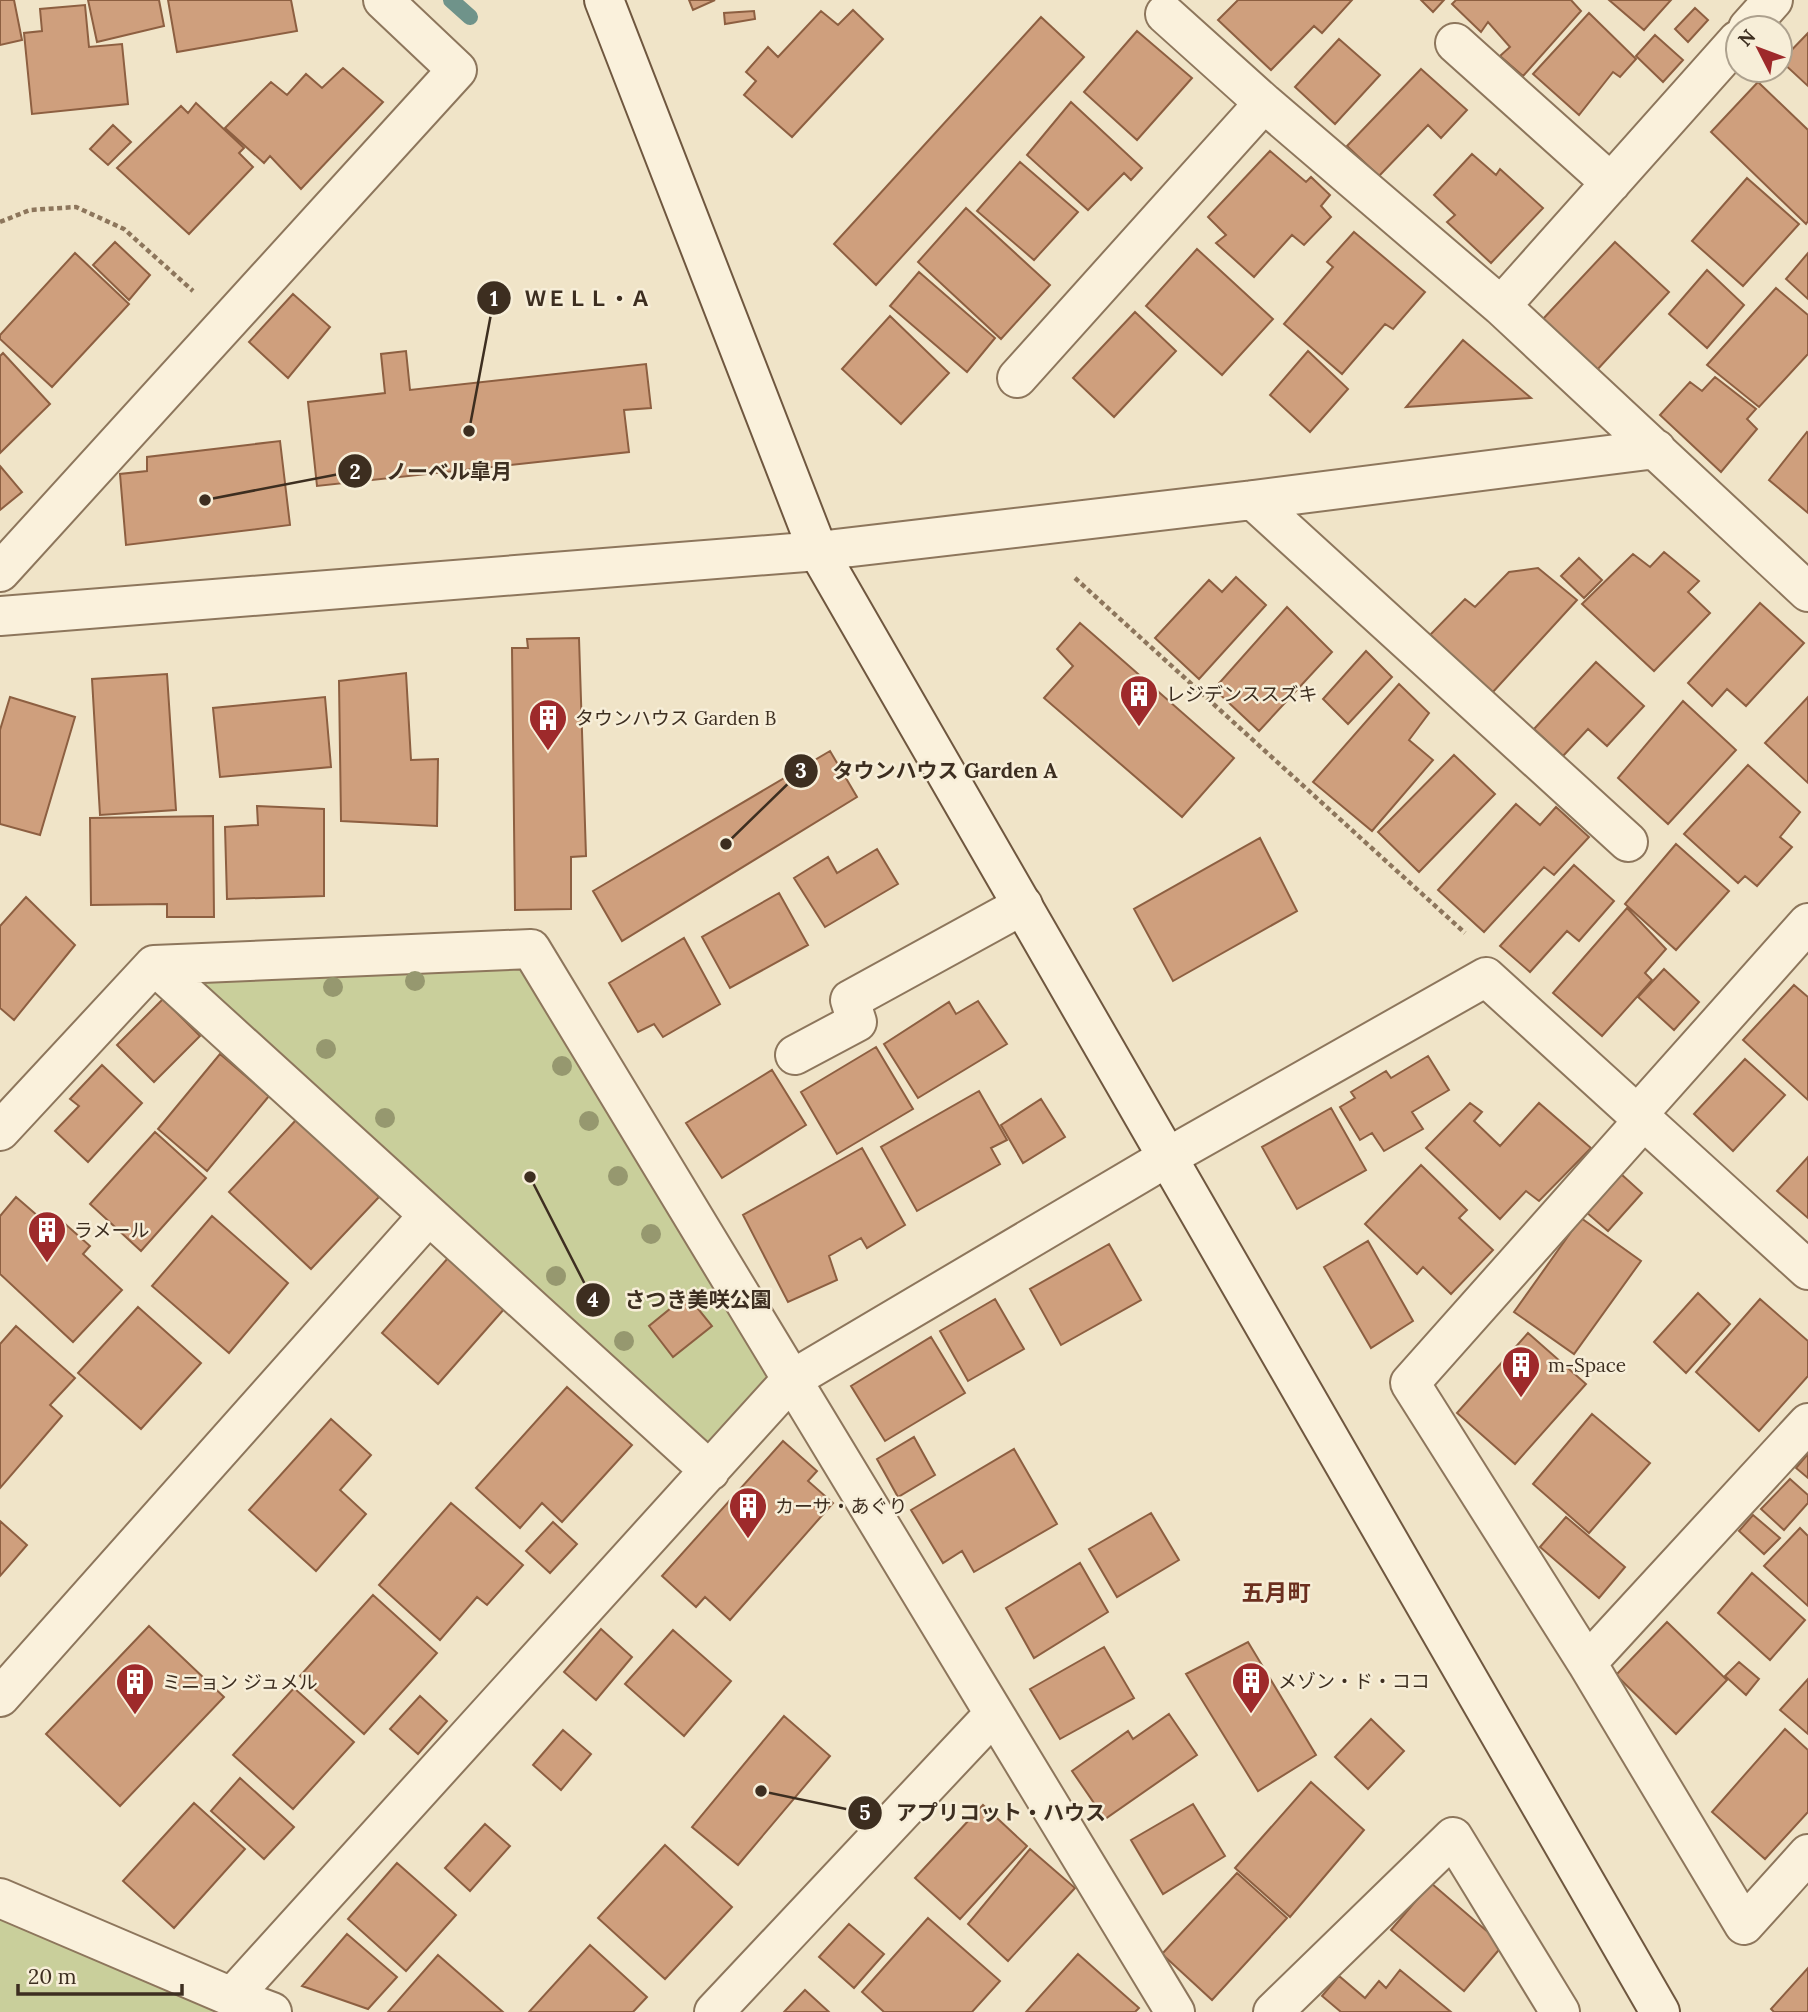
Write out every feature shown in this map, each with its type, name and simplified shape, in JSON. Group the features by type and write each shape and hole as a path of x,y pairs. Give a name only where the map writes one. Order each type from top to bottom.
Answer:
{"street":[{"path":"3,562 227,323 457,70 383,0"},
{"path":"604,0 818,551 1660,2012"},
{"path":"1760,14 1773,0"},
{"path":"1165,14 1264,103 1501,306 1808,592"},
{"path":"1455,43 1611,183"},
{"path":"1501,306 1724,56"},
{"path":"1017,378 1264,103"},
{"path":"0,616 818,551 1656,449"},
{"path":"1253,500 1628,842"},
{"path":"794,1055 857,1022 850,1000 1023,905"},
{"path":"1808,923 1410,1383 1587,1663 1744,1925 1808,1854"},
{"path":"0,1131 153,965 531,949 1175,2012"},
{"path":"153,965 710,1471"},
{"path":"233,1997 791,1380 1168,1157 1486,977 1808,1270"},
{"path":"0,1697 428,1216"},
{"path":"1587,1663 1808,1423"},
{"path":"714,2012 994,1714"},
{"path":"1273,2012 1453,1837 1560,2012"},
{"path":"0,1898 272,2012"}],"path":[{"path":"0,222 30,210 76,208 100,218 124,229 227,323"},
{"path":"1075,578 1474,941 1486,977"}],"green space":[{"path":"523,964 773,1376 708,1451 190,978"},
{"path":"0,1917 228,2012 0,2012"}],"building":[{"path":"0,0 14,0 22,40 0,45"},
{"path":"88,0 159,0 164,26 97,42"},
{"path":"168,0 291,0 297,31 177,52"},
{"path":"689,0 715,0 693,10"},
{"path":"1238,0 1352,0 1322,33 1314,26 1271,70 1218,20"},
{"path":"1421,0 1444,0 1433,12"},
{"path":"1456,0 1571,0 1581,11 1523,76 1500,56 1510,47 1488,22 1481,32 1452,4"},
{"path":"1609,0 1671,0 1644,30"},
{"path":"85,5 89,47 122,44 128,104 32,114 24,33 42,31 40,9"},
{"path":"1695,8 1708,20 1688,42 1675,29"},
{"path":"853,10 883,39 792,137 744,95 756,81 746,72 768,47 778,57 821,11 838,25"},
{"path":"754,11 755,19 725,24 724,13"},
{"path":"1589,13 1636,59 1620,77 1613,72 1579,115 1533,74"},
{"path":"1041,17 1084,57 876,285 834,244"},
{"path":"1137,31 1192,78 1137,140 1084,92"},
{"path":"1808,33 1808,86 1794,73 1794,48"},
{"path":"1655,35 1683,60 1663,82 1636,56"},
{"path":"1339,39 1380,75 1335,124 1295,87"},
{"path":"343,68 383,102 301,189 270,156 264,163 225,128 271,82 287,95 306,74 322,88"},
{"path":"1421,69 1467,110 1441,138 1428,125 1379,176 1347,146"},
{"path":"1756,84 1760,84 1808,130 1806,224 1711,132"},
{"path":"1071,102 1142,168 1131,180 1124,173 1088,210 1027,155"},
{"path":"196,103 244,148 239,153 253,167 189,234 117,168 181,106 188,113"},
{"path":"113,125 131,142 108,165 90,149"},
{"path":"1270,151 1306,182 1311,177 1330,195 1321,206 1331,217 1304,245 1292,235 1254,277 1216,243 1226,235 1208,217"},
{"path":"1472,154 1496,175 1500,169 1543,208 1491,263 1447,222 1455,215 1434,195"},
{"path":"1020,162 1078,212 1034,260 977,211"},
{"path":"1747,178 1799,224 1743,286 1692,241"},
{"path":"966,208 1050,285 1001,339 918,262"},
{"path":"1354,232 1425,292 1393,329 1385,324 1342,374 1284,324 1333,267 1327,262"},
{"path":"115,242 150,275 129,300 93,265"},
{"path":"1615,242 1669,292 1596,371 1542,320"},
{"path":"1197,249 1273,319 1222,375 1146,306"},
{"path":"75,253 129,304 52,387 0,339 0,335"},
{"path":"1808,253 1808,299 1786,279"},
{"path":"1707,270 1744,305 1707,348 1669,314"},
{"path":"919,272 995,338 967,372 890,306"},
{"path":"1776,288 1808,315 1808,354 1759,407 1707,365"},
{"path":"293,294 330,327 288,378 249,342"},
{"path":"1135,312 1176,351 1114,417 1073,378"},
{"path":"890,316 949,373 901,424 842,369"},
{"path":"1463,340 1531,398 1406,407"},
{"path":"406,351 410,390 646,364 651,408 624,410 629,452 317,486 308,402 385,393 381,354"},
{"path":"1308,351 1348,389 1310,432 1270,395"},
{"path":"3,353 50,404 0,453 0,356"},
{"path":"1715,377 1756,409 1747,419 1757,429 1721,472 1660,415 1690,382 1702,391"},
{"path":"1808,433 1808,513 1769,480"},
{"path":"280,441 290,525 126,545 120,474 147,471 147,457"},
{"path":"0,466 22,492 0,510"},
{"path":"1664,552 1699,581 1688,592 1710,613 1654,671 1582,604 1633,554 1650,567"},
{"path":"1579,558 1602,580 1584,598 1561,576"},
{"path":"1538,568 1577,600 1492,693 1430,635 1465,599 1475,607 1509,572"},
{"path":"1236,577 1266,605 1199,679 1155,638 1209,580 1222,592"},
{"path":"1760,603 1804,643 1746,706 1727,689 1712,706 1688,683"},
{"path":"1287,607 1332,652 1259,731 1214,689"},
{"name":"レジデンススズキ","path":"1080,623 1234,758 1182,817 1044,698 1073,666 1057,649"},
{"name":"タウンハウス Garden B","path":"579,638 586,856 571,857 571,909 515,910 512,648 528,648 527,639"},
{"path":"1366,651 1392,677 1348,724 1323,699"},
{"path":"1596,662 1644,706 1607,746 1588,729 1563,756 1534,729"},
{"path":"406,673 411,760 438,759 437,826 341,821 339,681"},
{"path":"167,674 176,810 100,815 92,679"},
{"path":"1399,684 1429,713 1409,740 1433,760 1372,831 1313,782"},
{"path":"10,697 75,717 40,835 0,824 0,730"},
{"path":"325,697 331,767 220,777 213,708"},
{"path":"1808,697 1808,783 1765,743"},
{"path":"1683,701 1736,750 1668,824 1618,778"},
{"path":"830,751 857,797 622,941 593,891"},
{"path":"1454,755 1495,794 1419,872 1378,832"},
{"path":"1748,765 1800,812 1780,837 1792,847 1757,886 1745,876 1738,883 1684,834"},
{"path":"1516,804 1540,825 1556,807 1589,837 1554,875 1544,867 1484,932 1438,890"},
{"path":"257,806 324,809 324,896 227,899 225,827 258,825"},
{"path":"213,816 214,917 167,917 167,904 91,905 90,818"},
{"path":"1260,838 1297,911 1173,981 1134,909"},
{"path":"1676,844 1729,891 1676,950 1625,904"},
{"path":"877,849 898,884 825,927 794,878 828,857 837,873"},
{"path":"1574,865 1614,901 1579,941 1567,931 1530,972 1500,946"},
{"path":"779,893 808,945 730,988 702,937"},
{"path":"26,897 75,945 14,1020 0,1008 0,926"},
{"path":"1627,908 1666,949 1645,973 1652,980 1602,1036 1553,993"},
{"path":"684,938 720,1004 663,1037 654,1024 638,1032 609,983"},
{"path":"1664,969 1699,1002 1674,1030 1638,997"},
{"path":"1794,985 1808,997 1808,1100 1743,1040"},
{"path":"163,999 200,1036 154,1082 117,1045"},
{"path":"978,1001 1007,1044 918,1098 884,1044 949,1002 956,1014"},
{"path":"876,1047 913,1109 837,1154 801,1092"},
{"path":"220,1054 269,1096 207,1171 158,1129"},
{"path":"1428,1056 1449,1090 1412,1112 1423,1129 1384,1151 1372,1133 1360,1140 1340,1107 1355,1098 1351,1092 1386,1071 1391,1078"},
{"path":"1745,1059 1785,1095 1733,1151 1694,1114"},
{"path":"102,1065 142,1103 88,1162 55,1131 79,1106 70,1099"},
{"path":"772,1070 806,1125 722,1178 686,1123"},
{"path":"979,1091 1007,1140 991,1148 1000,1164 917,1211 881,1147"},
{"path":"1041,1099 1065,1137 1023,1163 1001,1125"},
{"path":"1470,1103 1482,1112 1474,1121 1500,1146 1539,1103 1591,1148 1539,1201 1526,1191 1500,1219 1426,1148"},
{"path":"1331,1108 1366,1170 1297,1209 1262,1147"},
{"path":"296,1120 379,1197 311,1269 229,1192"},
{"path":"155,1132 206,1178 141,1251 90,1204"},
{"path":"862,1148 905,1225 867,1248 861,1238 829,1256 837,1280 788,1302 743,1215"},
{"path":"1808,1157 1808,1218 1777,1191"},
{"path":"1421,1165 1467,1210 1459,1218 1493,1250 1451,1294 1423,1267 1417,1274 1365,1224"},
{"path":"1621,1174 1642,1193 1608,1231 1586,1212"},
{"name":"ラメール","path":"16,1197 54,1230 63,1222 90,1246 83,1254 122,1290 73,1342 0,1274 0,1216"},
{"path":"212,1216 288,1283 229,1353 152,1286"},
{"path":"1581,1218 1641,1261 1574,1354 1514,1312"},
{"path":"1368,1241 1413,1321 1371,1348 1324,1267"},
{"path":"1109,1244 1141,1300 1061,1345 1030,1289"},
{"path":"448,1258 505,1308 438,1384 382,1333"},
{"path":"1698,1293 1730,1324 1686,1373 1654,1342"},
{"path":"687,1295 712,1326 673,1357 649,1326"},
{"path":"995,1299 1024,1349 968,1381 940,1331"},
{"path":"1760,1299 1808,1341 1808,1376 1759,1431 1696,1372"},
{"path":"138,1307 201,1363 141,1429 78,1373"},
{"path":"16,1326 75,1378 50,1405 62,1416 0,1488 0,1344"},
{"name":"m-Space","path":"1528,1333 1586,1384 1515,1464 1457,1413"},
{"path":"931,1337 965,1393 885,1441 851,1386"},
{"path":"567,1387 632,1445 562,1522 542,1503 520,1528 476,1488"},
{"path":"1592,1414 1650,1463 1589,1533 1533,1484"},
{"path":"331,1419 371,1455 340,1490 366,1514 316,1571 249,1510"},
{"path":"914,1437 935,1475 898,1497 877,1459"},
{"name":"カーサ・あぐり","path":"783,1441 817,1471 808,1481 833,1503 730,1620 705,1597 696,1607 662,1576"},
{"path":"1014,1449 1057,1524 974,1572 962,1551 943,1563 911,1510"},
{"path":"1808,1454 1808,1478 1796,1468"},
{"path":"1790,1479 1808,1495 1808,1503 1784,1530 1761,1509"},
{"path":"451,1503 523,1565 487,1605 477,1597 440,1640 379,1585"},
{"path":"1151,1513 1179,1560 1117,1597 1089,1549"},
{"path":"1753,1515 1780,1538 1764,1554 1739,1531"},
{"path":"1566,1517 1625,1567 1599,1598 1540,1547"},
{"path":"0,1521 27,1545 0,1576"},
{"path":"553,1522 577,1544 550,1573 526,1551"},
{"path":"1800,1528 1808,1536 1808,1606 1764,1566"},
{"path":"1080,1563 1108,1612 1034,1658 1006,1608"},
{"path":"1752,1573 1805,1620 1770,1660 1718,1613"},
{"path":"373,1595 437,1653 364,1734 300,1676"},
{"path":"1667,1622 1727,1680 1676,1734 1616,1675"},
{"name":"ミニョン ジュメル","path":"149,1626 224,1697 120,1806 46,1734"},
{"path":"601,1629 632,1657 596,1700 564,1672"},
{"path":"673,1630 731,1681 684,1736 625,1684"},
{"name":"メゾン・ド・ココ","path":"1248,1642 1316,1755 1258,1791 1186,1674"},
{"path":"1104,1647 1134,1698 1060,1739 1030,1689"},
{"path":"1739,1662 1759,1679 1746,1695 1725,1676"},
{"path":"1808,1679 1808,1734 1780,1710"},
{"path":"294,1688 354,1742 293,1809 233,1755"},
{"path":"420,1696 447,1721 418,1754 390,1729"},
{"path":"1169,1714 1197,1755 1105,1819 1072,1771 1128,1731 1133,1739"},
{"path":"784,1716 830,1756 738,1865 692,1827"},
{"path":"1371,1719 1404,1751 1368,1789 1335,1757"},
{"path":"1785,1729 1808,1750 1808,1812 1765,1859 1712,1812"},
{"path":"563,1730 591,1754 561,1790 533,1765"},
{"path":"240,1778 294,1827 264,1859 211,1811"},
{"path":"1311,1782 1364,1830 1290,1917 1235,1868"},
{"path":"194,1803 245,1849 174,1928 123,1881"},
{"path":"1193,1804 1225,1856 1163,1894 1131,1840"},
{"path":"983,1805 1027,1846 960,1919 915,1878"},
{"path":"485,1824 510,1846 470,1891 445,1868"},
{"path":"665,1845 732,1907 665,1979 598,1918"},
{"path":"1030,1849 1075,1888 1008,1961 968,1924"},
{"path":"397,1863 456,1915 406,1971 348,1919"},
{"path":"1237,1873 1287,1918 1212,2000 1162,1954"},
{"path":"1431,1883 1503,1945 1464,1991 1391,1930"},
{"path":"928,1918 1000,1981 972,2012 884,2012 862,1992"},
{"path":"849,1924 884,1954 854,1988 819,1957"},
{"path":"347,1934 397,1977 368,2009 302,1986"},
{"path":"590,1945 647,1997 633,2012 529,2012"},
{"path":"1078,1954 1139,2008 1135,2012 1026,2012"},
{"path":"438,1955 503,2012 388,2012"},
{"path":"1808,1968 1808,2012 1774,2012 1771,2009"},
{"path":"1400,1970 1451,2012 1341,2012 1322,1996 1339,1976 1365,1998 1379,1981 1386,1988"},
{"path":"805,1990 829,2012 784,2012"}],"waterway":[{"path":"451,0 470,17"}],"place":[{"name":"ＷＥＬＬ・Ａ","path":"469,431"},
{"name":"ノーベル皐月","path":"205,500"},
{"name":"レジデンススズキ","path":"1139,728"},
{"name":"タウンハウス Garden B","path":"548,752"},
{"name":"タウンハウス Garden A","path":"726,844"},
{"name":"さつき美咲公園","path":"530,1177"},
{"name":"ラメール","path":"47,1264"},
{"name":"m-Space","path":"1521,1399"},
{"name":"カーサ・あぐり","path":"748,1540"},
{"name":"メゾン・ド・ココ","path":"1251,1715"},
{"name":"ミニョン ジュメル","path":"135,1716"},
{"name":"アプリコット・ハウス","path":"761,1791"}],"district":[{"name":"五月町","path":"1276,1592"}]}
